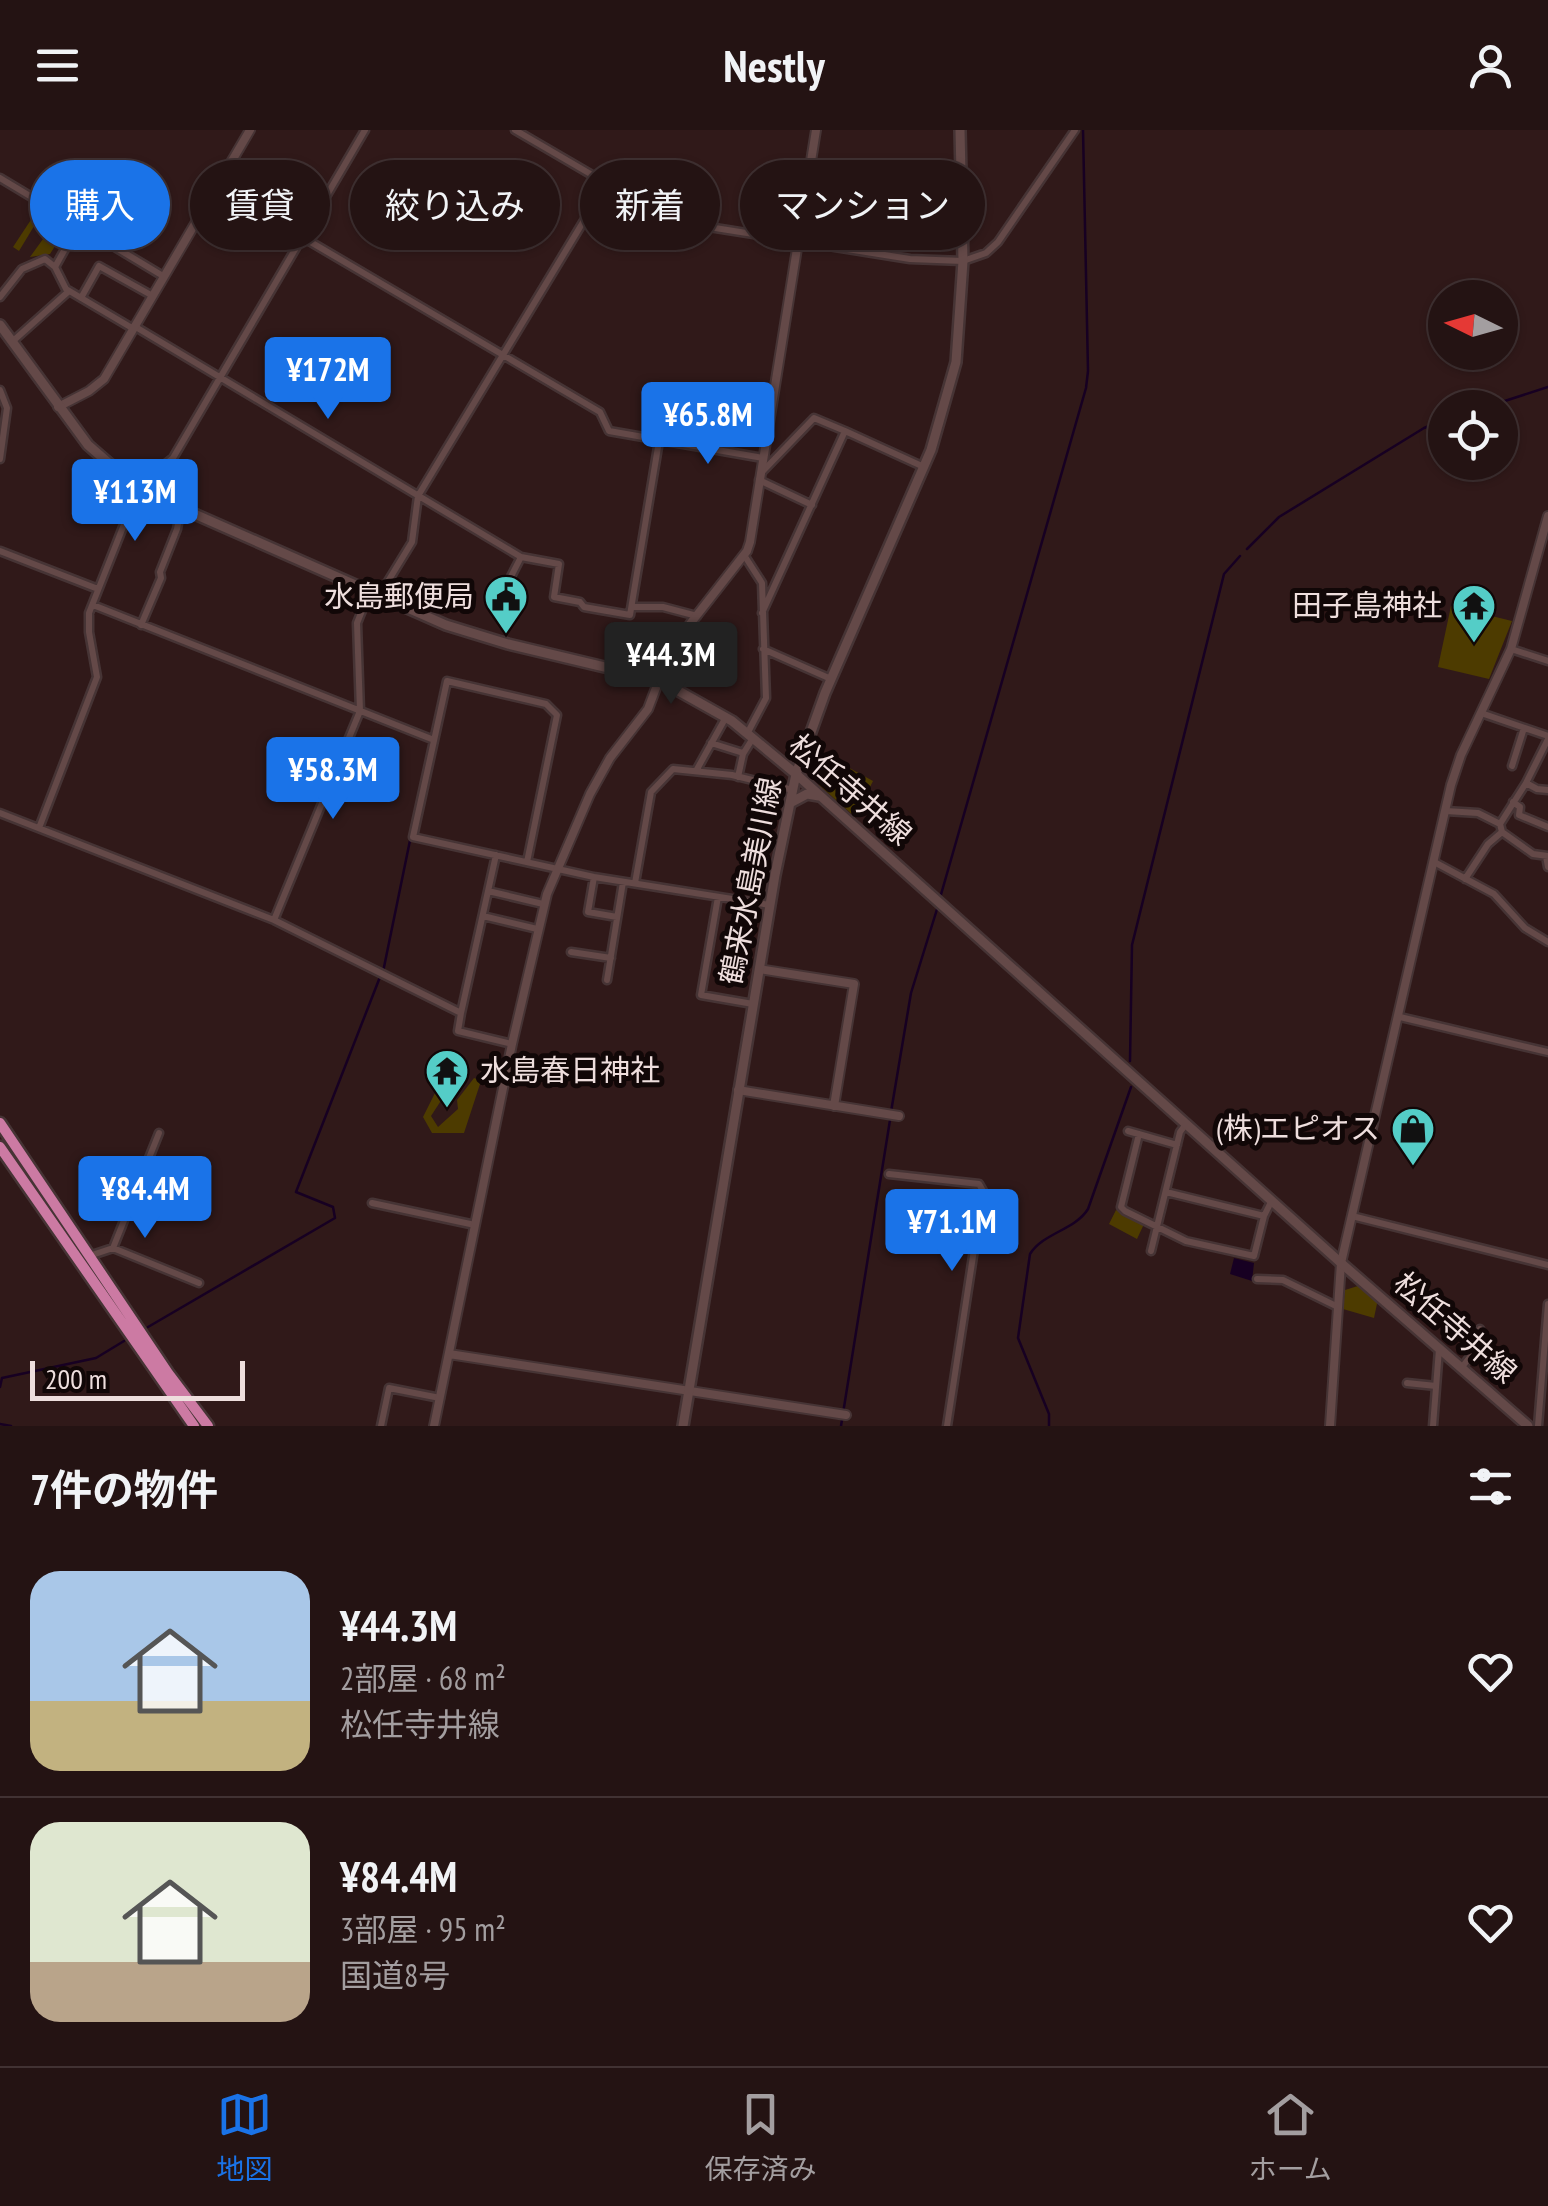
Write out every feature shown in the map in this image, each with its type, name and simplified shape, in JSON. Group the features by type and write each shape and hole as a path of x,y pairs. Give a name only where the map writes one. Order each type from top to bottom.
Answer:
{"highway":[{"path":"0,1124 208,1426"},
{"path":"0,1146 194,1426"}],"main road":[{"name":"鶴来水島美川線","path":"683,1426 759,968 796,774 831,679 924,467 956,362 963,261 960,130"},
{"name":"松任寺井線","path":"0,325 88,445 119,472 181,508 446,625 659,680 726,717 796,774 1528,1426"},
{"path":"778,760 804,750"},
{"path":"790,804 807,794 822,797"}],"street":[{"path":"232,160 250,130"},
{"path":"330,186 364,130"},
{"path":"515,130 580,169"},
{"path":"811,160 816,130"},
{"path":"846,250 894,258 963,261 986,253 998,242 1075,130"},
{"path":"0,178 30,195"},
{"path":"274,920 360,711 357,623 412,542 418,496 580,227"},
{"path":"58,407 104,379 190,231"},
{"path":"55,267 64,250"},
{"path":"121,250 163,276"},
{"path":"38,828 97,677 88,622 140,484 172,458 292,250"},
{"path":"326,250 600,412 609,431 763,458"},
{"path":"434,1426 543,904 590,794 616,750 648,709 659,680 697,616 750,542 797,250"},
{"path":"0,297 22,270 45,259 55,267 69,291 521,557 558,564 554,597 580,602 584,607 630,615 658,441"},
{"path":"81,298 99,266 151,295"},
{"path":"8,340 69,291"},
{"path":"0,390 7,408 0,458"},
{"path":"760,477 814,418 924,467"},
{"path":"762,613 845,431"},
{"path":"760,477 812,505"},
{"path":"141,625 162,578 160,572 181,508"},
{"path":"1330,1426 1341,1263 1446,810 1461,755 1511,649 1545,538 1548,516"},
{"path":"0,550 98,590"},
{"path":"738,777 766,698 762,582 744,555"},
{"path":"502,594 521,557"},
{"path":"93,606 434,740"},
{"path":"632,607 662,607 697,616"},
{"path":"764,649 831,679"},
{"path":"1511,649 1548,661"},
{"path":"526,862 556,715 546,704 446,681 414,837 496,855 526,862 594,877 770,905"},
{"path":"1465,879 1501,828 1548,738 1481,713"},
{"path":"696,771 726,717"},
{"path":"1512,766 1524,728"},
{"path":"711,743 744,754"},
{"path":"635,883 651,792 673,769 738,777 793,790"},
{"path":"1526,783 1548,790"},
{"path":"1513,802 1520,807 1519,815 1548,826"},
{"path":"1446,810 1478,813 1533,854 1547,856 1548,867"},
{"path":"0,813 274,920 461,1013"},
{"path":"496,855 458,1031 512,1044"},
{"path":"1436,862 1494,894 1525,928 1548,942"},
{"path":"594,877 588,912 618,917"},
{"path":"608,980 623,882"},
{"path":"488,892 543,904"},
{"path":"718,897 701,995 753,1004"},
{"path":"483,916 537,929"},
{"path":"571,952 611,958"},
{"path":"759,968 854,984 834,1106"},
{"path":"1400,1017 1548,1052"},
{"path":"738,1090 894,1115"},
{"path":"1151,1251 1177,1145 1186,1124"},
{"path":"1128,1131 1177,1145"},
{"path":"113,1248 159,1133"},
{"path":"1139,1134 1121,1207 1186,1241 1254,1256 1272,1200"},
{"path":"889,1174 980,1184 984,1191 947,1426"},
{"path":"1166,1192 1264,1216"},
{"path":"372,1203 475,1225"},
{"path":"1352,1216 1548,1266"},
{"path":"90,1256 113,1248 199,1282"},
{"path":"1257,1279 1283,1280 1338,1306"},
{"path":"1538,1426 1548,1304"},
{"path":"1462,1367 1474,1352 1480,1329"},
{"path":"1433,1426 1439,1348"},
{"path":"449,1354 842,1415"},
{"path":"1406,1383 1436,1386"},
{"path":"381,1426 390,1388 440,1398"}],"shaded area":[{"path":"30,221 30,233 19,251 13,247"},
{"path":"35,250 53,250 50,254 30,257"},
{"path":"1451,606 1512,621 1489,679 1438,667"},
{"path":"815,749 873,781 855,817 819,785"},
{"path":"444,1075 469,1076 452,1095 444,1096 431,1116 438,1127 458,1109 457,1100 474,1078 481,1081 464,1133 432,1133 423,1117"},
{"path":"1116,1210 1144,1224 1137,1239 1109,1224"},
{"path":"1234,1258 1254,1263 1252,1281 1230,1274"},
{"path":"1361,1285 1378,1299 1374,1318 1343,1309 1345,1290"}],"waterway":[{"path":"940,898 1086,388 1083,130"},
{"path":"1518,397 1548,387"},
{"path":"1247,549 1279,517 1428,426"},
{"path":"1130,1061 1132,945 1224,574 1240,556"},
{"path":"432,733 442,686"},
{"path":"383,972 430,743"},
{"path":"891,1112 911,993 938,906"},
{"path":"148,1327 335,1218 333,1207 296,1192 380,977"},
{"path":"1049,1426 1049,1414 1018,1338 1030,1254 1088,1209 1131,1087"},
{"path":"841,1426 890,1120"},
{"path":"0,1387 2,1378 96,1358 124,1341"},
{"path":"0,1424 11,1426"}],"place":[{"name":"水島郵便局","path":"506,635"},
{"name":"田子島神社","path":"1474,644"},
{"name":"水島春日神社","path":"447,1109"},
{"name":"(株)エピオス","path":"1413,1167"}]}
